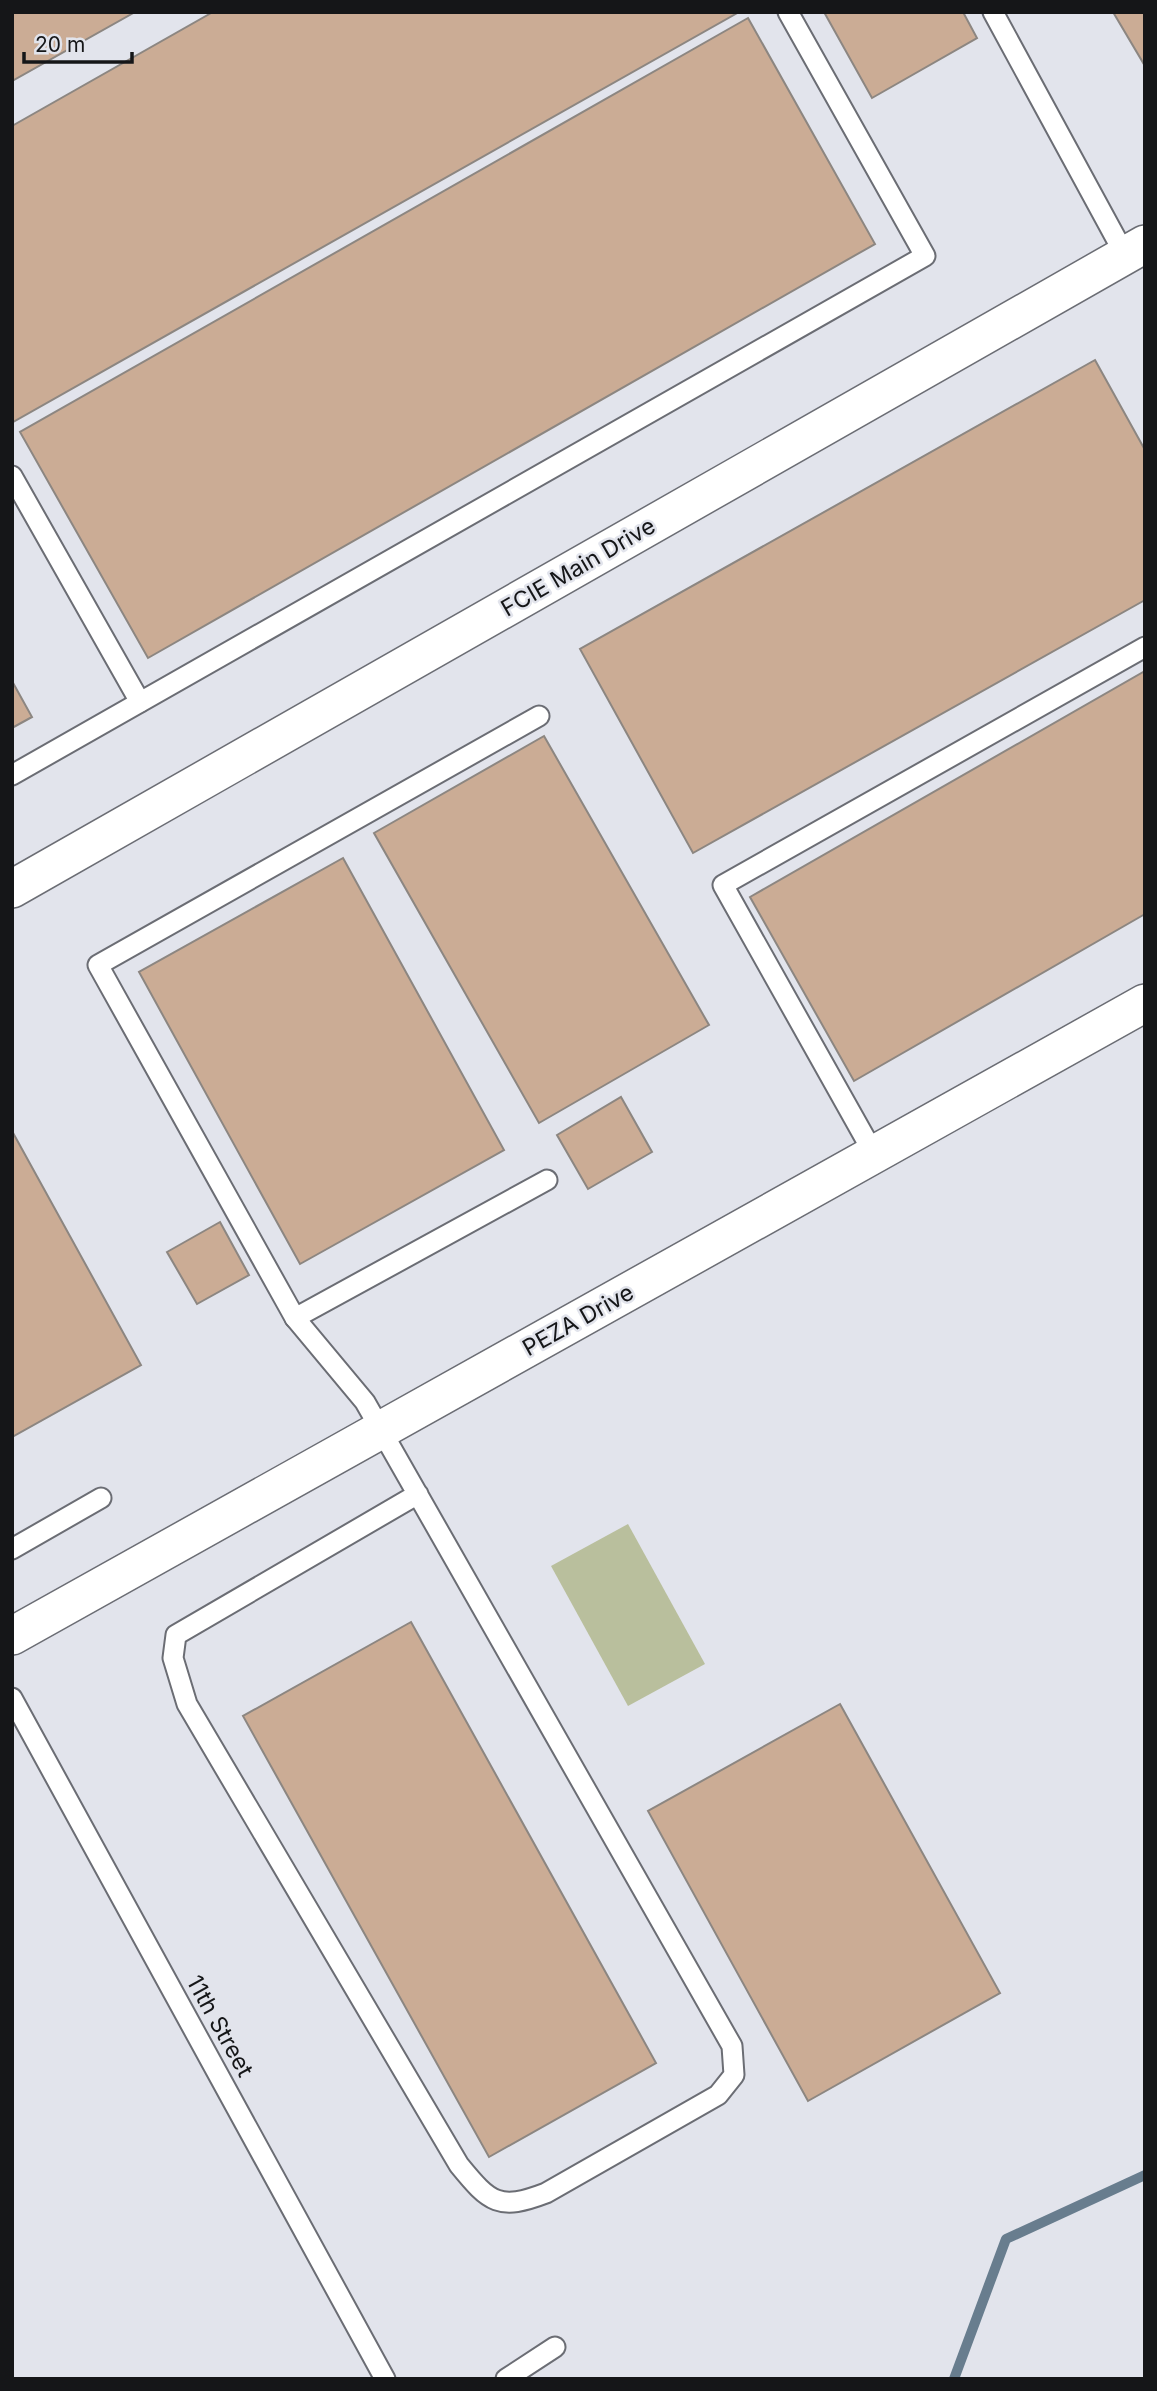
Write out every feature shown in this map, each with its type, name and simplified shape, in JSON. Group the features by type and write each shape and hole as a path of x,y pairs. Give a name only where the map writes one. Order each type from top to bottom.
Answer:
{"street":[{"name":"FCIE Main Drive","path":"12,890 1135,250"},
{"name":"PEZA Drive","path":"12,1636 1145,1003"}],"lane":[{"path":"12,775 925,256 788,12"},
{"path":"993,12 1135,250"},
{"path":"12,476 139,702"},
{"path":"874,1154 723,885 1145,647"},
{"path":"418,1494 176,1635 173,1658 187,1704 459,2165 484,2196 517,2204 546,2193 718,2095 734,2076 732,2046 418,1494 365,1402 295,1318 98,965 540,716"},
{"path":"295,1318 547,1180"},
{"path":"12,1549 101,1499"},
{"name":"11th Street","path":"12,1698 385,2379"},
{"path":"506,2379 555,2347"}],"green space":[{"path":"628,1524 705,1664 628,1706 551,1566"}],"building":[{"path":"12,12 135,12 12,81"},
{"path":"213,12 739,12 13,422 12,126"},
{"path":"824,12 963,12 977,38 872,98"},
{"path":"1113,12 1145,12 1145,66"},
{"path":"748,18 875,244 148,658 20,432"},
{"path":"1095,360 1145,450 1145,600 693,853 580,649"},
{"path":"1145,671 1145,914 854,1081 750,897"},
{"path":"12,681 32,717 12,728"},
{"path":"544,736 709,1025 539,1123 374,833"},
{"path":"343,858 504,1150 300,1264 139,972"},
{"path":"621,1097 652,1152 588,1189 557,1135"},
{"path":"12,1131 141,1365 12,1437"},
{"path":"220,1222 249,1275 197,1304 167,1252"},
{"path":"411,1622 656,2063 489,2157 243,1716"},
{"path":"840,1704 1000,1993 808,2101 648,1811"}],"waterway":[{"path":"954,2379 1006,2239 1145,2175"}]}
